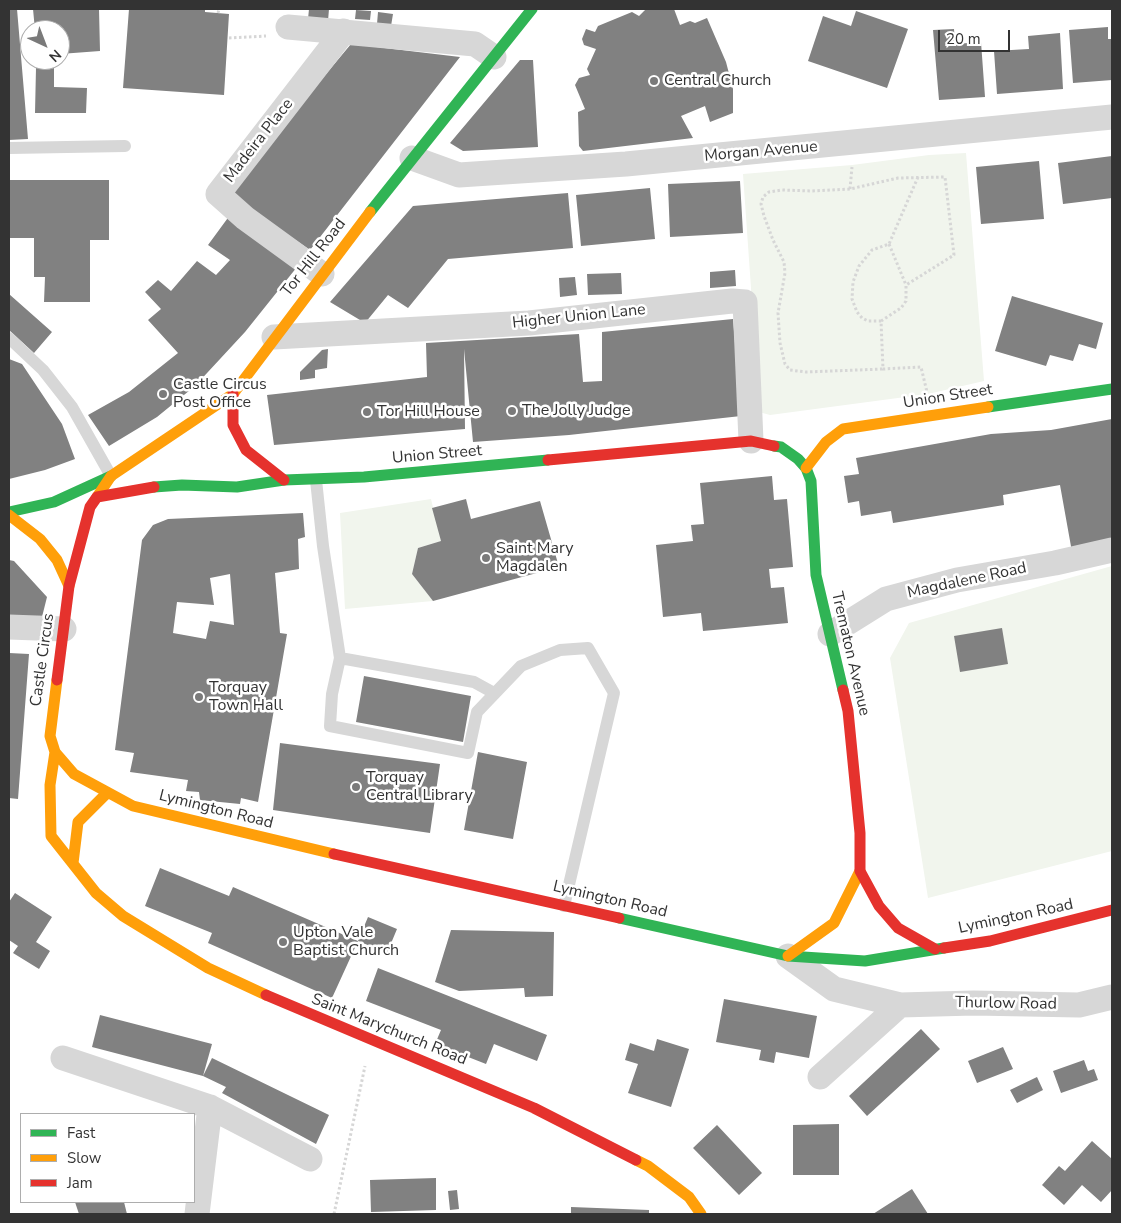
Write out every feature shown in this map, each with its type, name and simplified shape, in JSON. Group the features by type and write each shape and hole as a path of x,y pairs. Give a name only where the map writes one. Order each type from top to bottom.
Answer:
{"street":[{"name":"Tor Hill Road","path":"94,502 111,476 233,394 274,337 412,158 532,9"},
{"path":"288,27 475,44 494,57"},
{"name":"Madeira Place","path":"322,274 245,218 218,194 344,31"},
{"name":"Morgan Avenue","path":"412,158 459,175 626,164 1112,117"},
{"name":"Higher Union Lane","path":"274,337 529,323 732,301 745,302 751,441"},
{"name":"Union Street","path":"94,502 142,488 182,485 236,487 284,480 316,480 653,452 751,441 770,444 790,452 806,468 826,442 843,429 1112,389"},
{"path":"217,418 233,394"},
{"path":"233,394 233,425 246,450 284,480"},
{"path":"9,514 54,502 111,476 147,463 171,450"},
{"name":"Trematon Avenue","path":"788,956 834,923 860,871 860,833 848,711 816,576 811,481 806,468"},
{"name":"Castle Circus","path":"55,752 50,736 69,586 94,502"},
{"path":"9,514 40,539 57,560 69,586"},
{"name":"Magdalene Road","path":"830,634 886,599 957,580 1054,563 1112,550"},
{"path":"9,627 64,629"},
{"path":"55,752 74,774 106,793 78,822 73,863"},
{"name":"Saint Marychurch Road","path":"55,752 50,785 51,836 96,893 123,916 208,968 294,1009 534,1108 648,1166 689,1197 701,1214"},
{"name":"Lymington Road","path":"106,793 133,806 174,817 788,956 865,961 990,941 1112,910"},
{"name":"Trematon Avenue","path":"860,871 879,906 898,928 935,949"},
{"name":"Thurlow Road","path":"788,956 834,989 900,1005 974,1003 1079,1005 1112,997"},
{"path":"820,1077 900,1005"},
{"path":"63,1058 210,1107 310,1159"},
{"path":"197,1214 210,1107"}],"lane":[{"path":"9,148 125,146"},
{"path":"11,342 43,370 72,407 111,476"},
{"path":"316,480 323,546 340,658 332,694 330,726 468,753 477,712 521,666 560,650 588,648 614,693 564,906"},
{"path":"340,658 474,682 494,693"}],"path":[{"path":"229,38 280,36 288,27"},
{"path":"889,244 872,250 859,266 853,282 852,299 857,312 868,321 881,321 902,308 906,301 906,285 889,244 918,176"},
{"path":"906,285 954,255 946,177 918,176 898,178 850,189 769,192 763,197 761,204 773,240 784,262 785,273 778,313 780,344 785,364 790,370 806,372 921,367 936,415"},
{"path":"881,321 883,369"},
{"path":"334,1214 370,1040"}],"shaded area":[{"path":"966,153 984,381 928,394 770,415 759,412 754,369 751,288 743,174"},
{"path":"431,499 441,541 418,548 412,574 433,601 345,609 340,513"},
{"path":"1112,566 1112,851 928,898 890,658 909,623"}],"building":[{"path":"9,9 17,9 20,70 22,70 28,139 9,140"},
{"path":"33,9 99,9 100,51 70,53 70,20 34,20"},
{"path":"129,9 205,9 205,12 229,14 224,95 123,88"},
{"path":"309,9 329,9 328,21 308,19"},
{"name":"Central Church","path":"646,9 674,9 680,25 690,21 695,23 707,18 726,62 733,89 733,113 710,122 705,106 681,116 693,138 583,151 579,146 578,112 585,109 575,85 579,78 590,75 587,69 596,49 584,45 582,39 586,29 595,32 598,26 632,12 639,16"},
{"path":"356,10 371,11 370,20 355,19"},
{"path":"856,11 908,29 887,88 808,61 823,16 851,26"},
{"path":"378,12 393,14 391,26 377,24"},
{"path":"1108,27 1108,39 1112,39 1112,80 1073,83 1069,30"},
{"path":"954,29 955,44 981,42 985,97 939,100 933,30"},
{"path":"1060,33 1063,89 997,94 994,51 1029,49 1028,36"},
{"path":"351,44 460,57 310,250 227,193"},
{"path":"520,60 533,60 538,147 463,151 450,143"},
{"path":"36,70 54,70 54,87 87,88 86,113 35,113"},
{"path":"1112,156 1112,198 1063,204 1058,163"},
{"path":"1039,161 1044,219 981,224 976,167"},
{"path":"9,180 109,180 109,240 90,240 90,302 44,302 45,277 34,277 34,238 9,238"},
{"path":"740,181 743,233 670,237 668,184"},
{"path":"650,188 655,239 581,246 576,195"},
{"path":"568,193 573,248 448,259 408,308 388,295 365,323 330,302 413,206"},
{"path":"230,215 297,267 245,332 195,386 157,417 109,446 88,415 129,392 178,353 148,320 161,309 145,292 158,280 171,291 197,261 216,275 230,260 208,245"},
{"path":"735,270 736,286 710,288 710,272"},
{"path":"621,273 622,294 588,295 587,274"},
{"path":"575,277 577,295 560,297 559,278"},
{"path":"9,294 52,332 34,353 9,330"},
{"path":"1012,296 1103,323 1096,349 1079,344 1073,361 1050,355 1046,366 995,351"},
{"path":"733,319 741,416 569,435 473,442 464,349 465,429 274,445 267,395 427,377 426,343 579,334 583,382 602,381 602,332"},
{"path":"328,349 327,368 315,370 315,378 300,380 300,372 322,350"},
{"path":"9,359 22,364 62,424 75,459 45,470 9,479"},
{"path":"1112,419 1112,541 1072,552 1060,485 1003,495 1004,505 893,523 891,511 861,516 859,501 848,503 844,476 859,474 856,458 991,434 1051,430"},
{"path":"772,476 774,500 787,499 793,567 769,569 771,588 784,587 788,623 703,631 701,613 663,617 656,545 693,541 691,525 704,524 700,483"},
{"name":"Saint Mary Magdalen","path":"466,499 471,519 540,501 559,567 433,601 412,574 418,548 441,541 432,508"},
{"name":"Torquay Town Hall","path":"303,513 305,537 298,539 299,569 275,573 280,633 287,634 258,802 241,798 240,804 200,800 199,792 186,791 188,780 130,772 134,753 115,750 142,540 153,525 168,519","holes":["230,574 234,625 210,621 206,639 173,633 177,602 214,605 210,578"]},
{"path":"9,560 14,561 47,597 41,621 9,618"},
{"path":"1002,628 1008,664 960,672 954,636"},
{"path":"9,653 29,654 18,799 9,798"},
{"path":"364,676 471,696 463,742 356,722"},
{"name":"Torquay Central Library","path":"280,743 440,764 430,833 273,810"},
{"path":"478,752 527,762 513,839 464,830"},
{"name":"Upton Vale Baptist Church","path":"160,868 229,896 233,887 358,941 332,998 208,943 212,933 145,906"},
{"path":"15,893 52,917 36,942 50,951 39,969 13,953 18,946 9,940 9,902"},
{"path":"368,917 397,929 387,953 358,941"},
{"path":"451,930 554,932 553,996 525,997 524,988 459,991 435,982"},
{"path":"378,968 547,1035 537,1061 494,1044 486,1064 435,1044 441,1030 366,1001"},
{"path":"724,999 817,1016 809,1058 776,1052 774,1063 759,1060 761,1050 716,1042"},
{"path":"100,1015 212,1044 203,1076 92,1047"},
{"path":"921,1029 940,1049 867,1116 849,1096"},
{"path":"657,1039 689,1049 671,1107 628,1093 638,1064 625,1060 630,1043 654,1051"},
{"path":"1003,1047 1013,1069 977,1083 968,1061"},
{"path":"212,1058 329,1115 316,1144 222,1093 226,1087 203,1076"},
{"path":"1084,1060 1088,1071 1094,1069 1098,1080 1061,1093 1053,1071"},
{"path":"1037,1077 1043,1090 1017,1103 1010,1090"},
{"path":"839,1124 839,1175 793,1175 793,1125"},
{"path":"717,1125 762,1173 739,1195 693,1148"},
{"path":"1092,1141 1112,1159 1112,1190 1101,1202 1082,1185 1064,1205 1042,1185 1059,1166 1065,1171"},
{"path":"436,1178 436,1210 371,1212 370,1180"},
{"path":"912,1189 928,1214 873,1214"},
{"path":"457,1190 459,1209 450,1210 448,1191"},
{"path":"75,1203 124,1203 127,1214 79,1214"},
{"path":"571,1207 649,1210 649,1214 571,1214"}],"traffic: fast":[{"path":"370,212 532,9"},
{"path":"988,407 1112,389"},
{"path":"774,446 781,447 798,459 806,468 811,481 816,575 843,690"},
{"path":"154,487 182,485 237,487 284,480 364,477 548,460"},
{"path":"9,512 54,502 111,476"},
{"path":"619,918 788,956 865,961 944,948"}],"traffic: slow":[{"path":"97,497 111,476 233,394 370,212"},
{"path":"806,468 826,442 843,429 988,407"},
{"path":"9,515 40,539 57,560 69,586"},
{"path":"57,680 50,736 55,752 74,774 133,806 334,854"},
{"path":"55,752 50,785 51,836 96,893 123,916 208,968 266,995"},
{"path":"73,863 78,822 107,793"},
{"path":"788,956 834,923 860,871"},
{"path":"636,1160 648,1166 689,1197 701,1214"}],"traffic: jam":[{"path":"233,394 233,425 246,450 284,480"},
{"path":"548,460 751,441 774,446"},
{"path":"57,680 69,586 90,507 97,497 154,487"},
{"path":"843,690 848,711 860,833 860,871 879,906 898,928 935,949"},
{"path":"334,854 619,918"},
{"path":"944,948 990,941 1112,910"},
{"path":"266,995 534,1108 636,1160"}],"place":[{"name":"Central Church","path":"654,81"},
{"name":"Castle Circus Post Office","path":"163,394"},
{"name":"The Jolly Judge","path":"512,411"},
{"name":"Tor Hill House","path":"367,412"},
{"name":"Saint Mary Magdalen","path":"486,558"},
{"name":"Torquay Town Hall","path":"199,697"},
{"name":"Torquay Central Library","path":"356,787"},
{"name":"Upton Vale Baptist Church","path":"283,942"}]}
